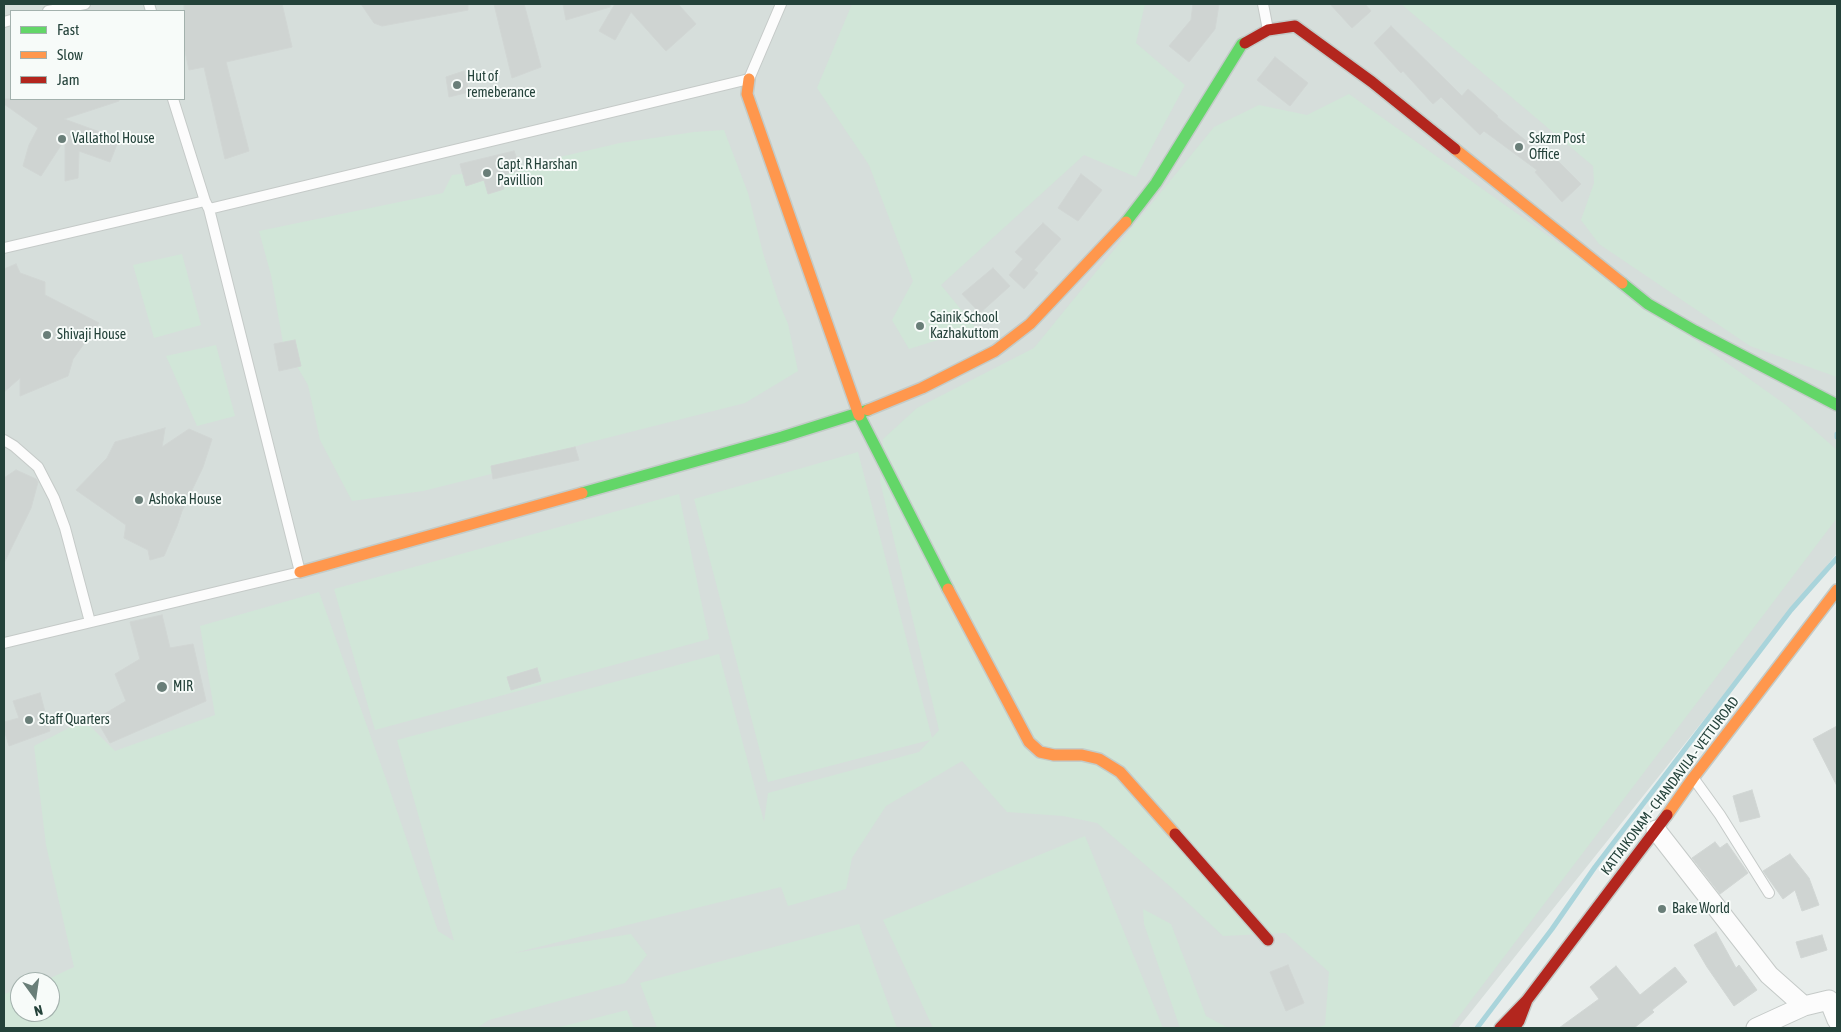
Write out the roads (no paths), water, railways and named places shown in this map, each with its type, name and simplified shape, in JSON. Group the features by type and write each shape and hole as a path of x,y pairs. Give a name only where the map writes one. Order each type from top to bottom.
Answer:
{"street":[{"path":"300,572 858,414 922,388 995,352 1030,324 1134,214 1156,184 1242,44 1268,30 1295,26 1372,82 1648,304 1695,331 1837,404"},
{"path":"749,79 747,94 858,414 1029,742 1040,752 1082,755 1099,759 1120,772 1268,940"},
{"name":"KATTAIKONAM - CHANDAVILA - VETTUROAD","path":"1500,1028 1527,1000 1837,590"},
{"path":"1656,830 1769,974 1804,1006"},
{"path":"1756,1028 1804,1006 1833,998 1837,1020"},
{"name":"KATTAIKONAM - CHANDAVILA - VETTUROAD","path":"1514,1028 1519,1021 1527,1000"}],"lane":[{"path":"53,10 85,4"},
{"path":"4,248 207,205 749,79 781,4"},
{"path":"1263,4 1268,30"},
{"path":"4,643 300,572 207,205 173,100"},
{"path":"4,440 14,446 38,467 54,498 90,622"},
{"path":"1693,778 1720,815 1769,893"}],"waterway":[{"path":"1477,1028 1552,929 1595,867 1791,610 1837,558"}],"place":[{"name":"Hut of remeberance","path":"457,85"},
{"name":"Vallathol House","path":"62,139"},
{"name":"Sskzm Post Office","path":"1519,147"},
{"name":"Capt. R Harshan Pavillion","path":"487,173"},
{"name":"Sainik School Kazhakuttom","path":"920,326"},
{"name":"Shivaji House","path":"47,335"},
{"name":"Ashoka House","path":"139,500"},
{"name":"MIR","path":"162,687"},
{"name":"Staff Quarters","path":"29,720"},
{"name":"Bake World","path":"1662,909"}]}
